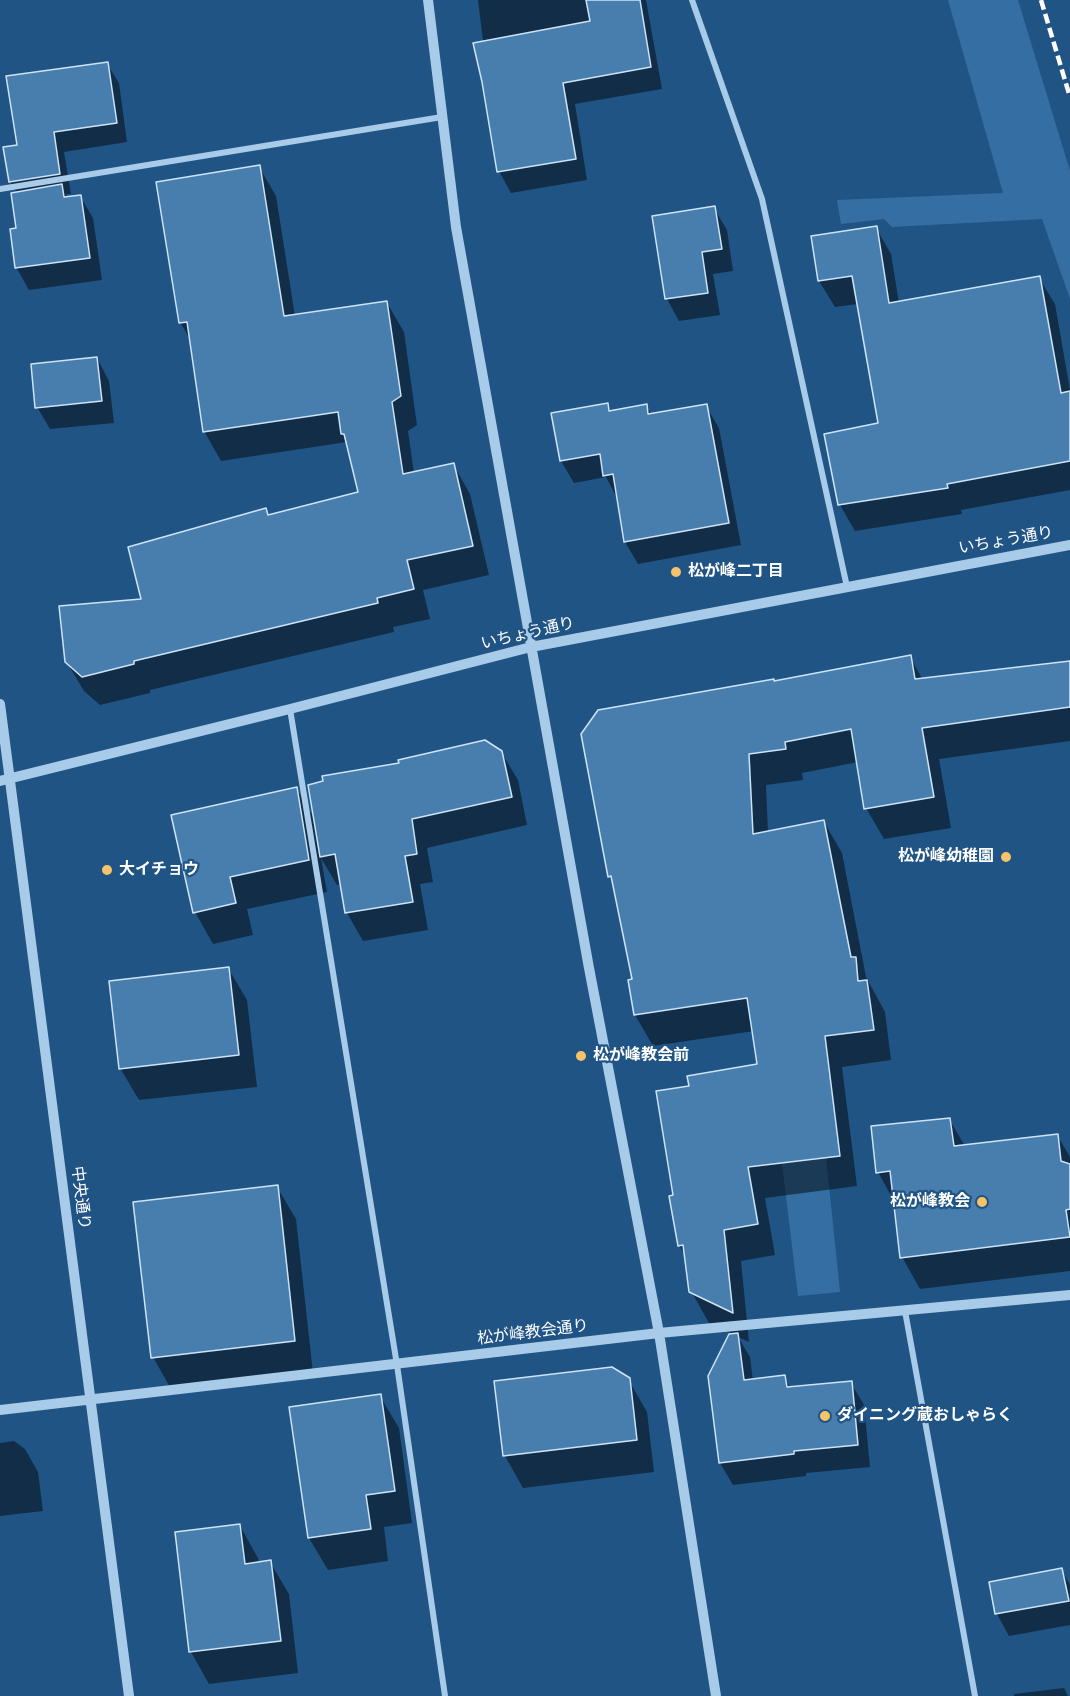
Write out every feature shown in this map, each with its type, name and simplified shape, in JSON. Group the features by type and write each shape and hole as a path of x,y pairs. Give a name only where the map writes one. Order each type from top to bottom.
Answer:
{"street":[{"path":"428,0 456,227 531,647 659,1333 716,1696"},
{"path":"692,0 762,199 847,587"},
{"path":"0,189 441,117"},
{"name":"いちょう通り","path":"4,780 531,647 1070,545"},
{"name":"中央通り","path":"0,704 4,780 91,1398 129,1696"},
{"path":"290,709 397,1365 445,1696"},
{"name":"松が峰教会通り","path":"0,1410 659,1333 1070,1295"},
{"path":"905,1311 975,1696"}],"shaded area":[{"path":"948,0 1018,0 1070,171 1070,299 1042,219 892,227 884,219 841,224 837,200 1003,193"},
{"path":"826,1157 840,1292 798,1296 782,1163"}],"building":[{"path":"586,0 640,0 651,67 563,83 576,159 497,172 473,43 590,21"},
{"path":"108,62 117,123 54,132 60,174 9,182 3,147 17,145 6,76"},
{"path":"260,165 284,316 387,301 401,396 392,402 403,474 454,463 473,546 407,560 414,589 377,598 378,603 134,661 134,664 82,677 65,662 59,606 141,599 128,547 266,508 268,515 358,492 344,434 341,434 338,412 203,432 187,322 179,323 156,182"},
{"path":"62,184 64,197 81,195 90,258 15,268 10,229 16,228 11,193"},
{"path":"715,206 722,249 702,252 708,293 665,299 652,216"},
{"path":"877,226 889,303 1040,276 1061,393 1070,391 1070,461 947,484 948,488 838,505 824,434 878,423 852,276 818,281 811,236"},
{"path":"97,357 102,401 35,408 31,364"},
{"path":"608,403 609,411 647,404 648,414 707,404 729,523 624,542 613,474 603,476 600,454 560,461 551,413"},
{"path":"911,655 915,679 1070,661 1070,707 922,728 934,797 864,809 851,729 785,742 786,749 749,754 753,834 824,820 851,957 856,957 858,981 867,980 874,1030 825,1036 840,1156 748,1167 758,1224 724,1230 733,1313 689,1292 683,1245 678,1246 669,1196 673,1195 656,1091 689,1086 687,1076 757,1064 747,998 634,1015 628,980 632,979 611,876 608,877 581,734 598,710 774,679 774,681"},
{"path":"485,740 502,751 512,797 412,819 417,854 405,856 413,902 345,913 335,854 320,857 308,785 323,781 322,776 399,763 398,760"},
{"path":"297,787 309,860 230,877 236,903 193,913 171,815"},
{"path":"229,967 239,1055 119,1069 109,981"},
{"name":"松が峰教会","path":"950,1118 954,1146 1058,1134 1061,1161 1070,1164 1070,1209 1066,1210 1070,1237 900,1258 890,1171 876,1173 871,1126"},
{"path":"278,1185 295,1341 151,1358 133,1202"},
{"path":"738,1333 744,1380 785,1375 787,1387 852,1381 858,1445 794,1451 794,1454 719,1463 708,1376 729,1334"},
{"path":"612,1367 630,1378 637,1440 503,1456 494,1381"},
{"path":"381,1394 395,1491 366,1495 371,1529 308,1538 289,1407"},
{"path":"240,1524 245,1564 271,1560 281,1641 189,1652 175,1532"},
{"path":"1062,1568 1069,1601 995,1614 989,1582"}],"railway":[{"path":"1041,0 1070,97"}],"place":[{"name":"松が峰二丁目","path":"676,572"},
{"name":"松が峰幼稚園","path":"1006,857"},
{"name":"大イチョウ","path":"107,870"},
{"name":"松が峰教会前","path":"581,1056"},
{"name":"松が峰教会","path":"982,1202"},
{"name":"ダイニング蔵おしゃらく","path":"825,1416"}]}
